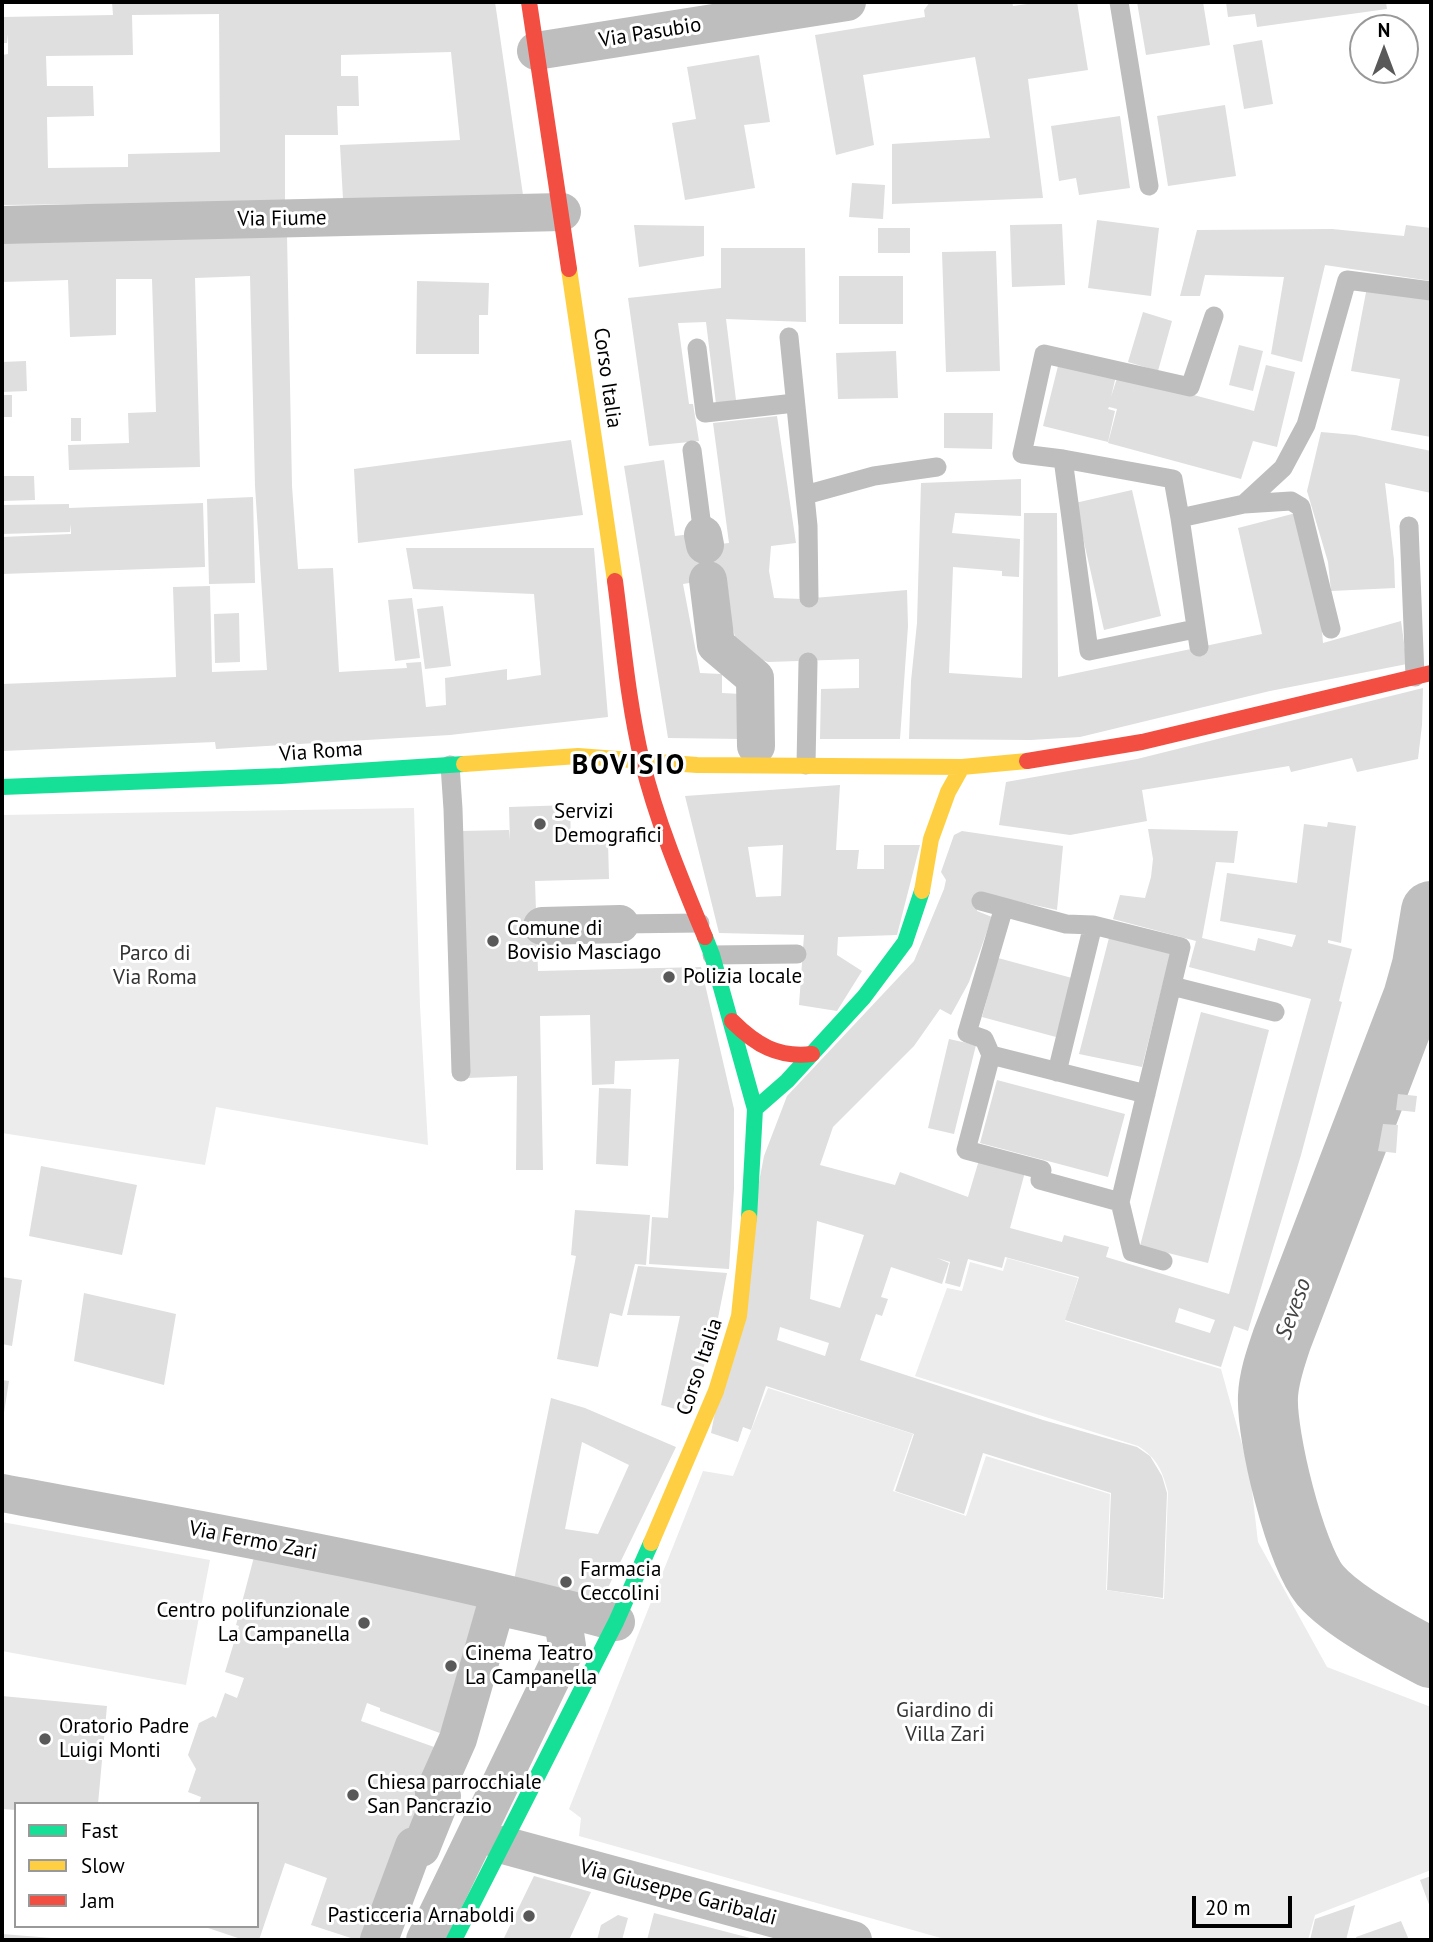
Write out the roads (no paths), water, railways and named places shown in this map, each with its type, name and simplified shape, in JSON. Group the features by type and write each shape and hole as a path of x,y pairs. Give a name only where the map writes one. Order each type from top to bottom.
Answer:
{"street":[{"name":"Corso Italia","path":"454,1940 617,1622 694,1447 736,1332 748,1238 755,1108 712,955 663,834 642,760 628,685 618,552 529,2"},
{"name":"Via Pasubio","path":"536,51 847,2"},
{"name":"Via Fiume","path":"2,225 562,212"},
{"path":"702,551 716,645 755,678 756,746"},
{"name":"Via Roma","path":"2,787 281,776 578,756 697,765 962,767 1053,758 1104,740 1423,675"},
{"path":"755,1108 788,1081 876,983 905,942 925,881 931,838 947,792 962,767"},
{"path":"542,926 620,925"},
{"path":"732,1021 747,1037 783,1056 812,1054"},
{"name":"Via Fermo Zari","path":"2,1493 503,1592 617,1622"},
{"path":"379,1940 414,1846 421,1848 442,1796 434,1793 458,1740 496,1606 554,1619 564,1627 567,1646 425,1940"},
{"name":"Via Giuseppe Garibaldi","path":"503,1845 784,1931 853,1940"}],"lane":[{"path":"1119,2 1149,186"},
{"path":"1244,504 1283,468 1306,425 1347,280 1431,291"},
{"path":"1063,459 1090,661 1197,638 1173,479 1063,459 1022,454 1044,354 1190,387 1214,316"},
{"path":"789,337 808,526 809,598"},
{"path":"697,348 705,413 795,403"},
{"path":"692,450 702,551"},
{"path":"805,495 874,476 937,467"},
{"path":"1180,518 1244,504 1291,501 1301,507 1331,629"},
{"path":"1409,526 1413,634 1423,675"},
{"path":"806,765 808,662"},
{"path":"450,765 461,1072"},
{"path":"925,881 944,889"},
{"path":"981,901 1066,925 1093,925 1181,947 1120,1202 1132,1252 1163,1261"},
{"path":"1004,907 967,1033 984,1039 991,1055 966,1150 1042,1170 1040,1180 1120,1202"},
{"path":"620,925 700,923"},
{"path":"1057,1072 1093,925"},
{"path":"712,955 797,954"},
{"path":"1172,986 1275,1012"},
{"path":"991,1055 1146,1094"}],"waterway":[{"name":"Seveso","path":"1431,911 1422,965 1413,997 1282,1339 1271,1374 1268,1396 1272,1438 1284,1494 1301,1548 1320,1585 1357,1616 1431,1658"}],"place":[{"name":"Servizi Demografici","path":"540,824"},
{"name":"Comune di Bovisio Masciago","path":"493,941"},
{"name":"Polizia locale","path":"669,977"},
{"name":"Farmacia Ceccolini","path":"566,1582"},
{"name":"Centro polifunzionale La Campanella","path":"364,1623"},
{"name":"Cinema Teatro La Campanella","path":"451,1666"},
{"name":"Oratorio Padre Luigi Monti","path":"45,1739"},
{"name":"Chiesa parrocchiale San Pancrazio","path":"353,1795"},
{"name":"Pasticceria Arnaboldi","path":"529,1916"}],"district":[{"name":"BOVISIO","path":"629,766"}],"park label":[{"name":"Parco di Via Roma","path":"155,966"},
{"name":"Giardino di Villa Zari","path":"945,1723"}]}
